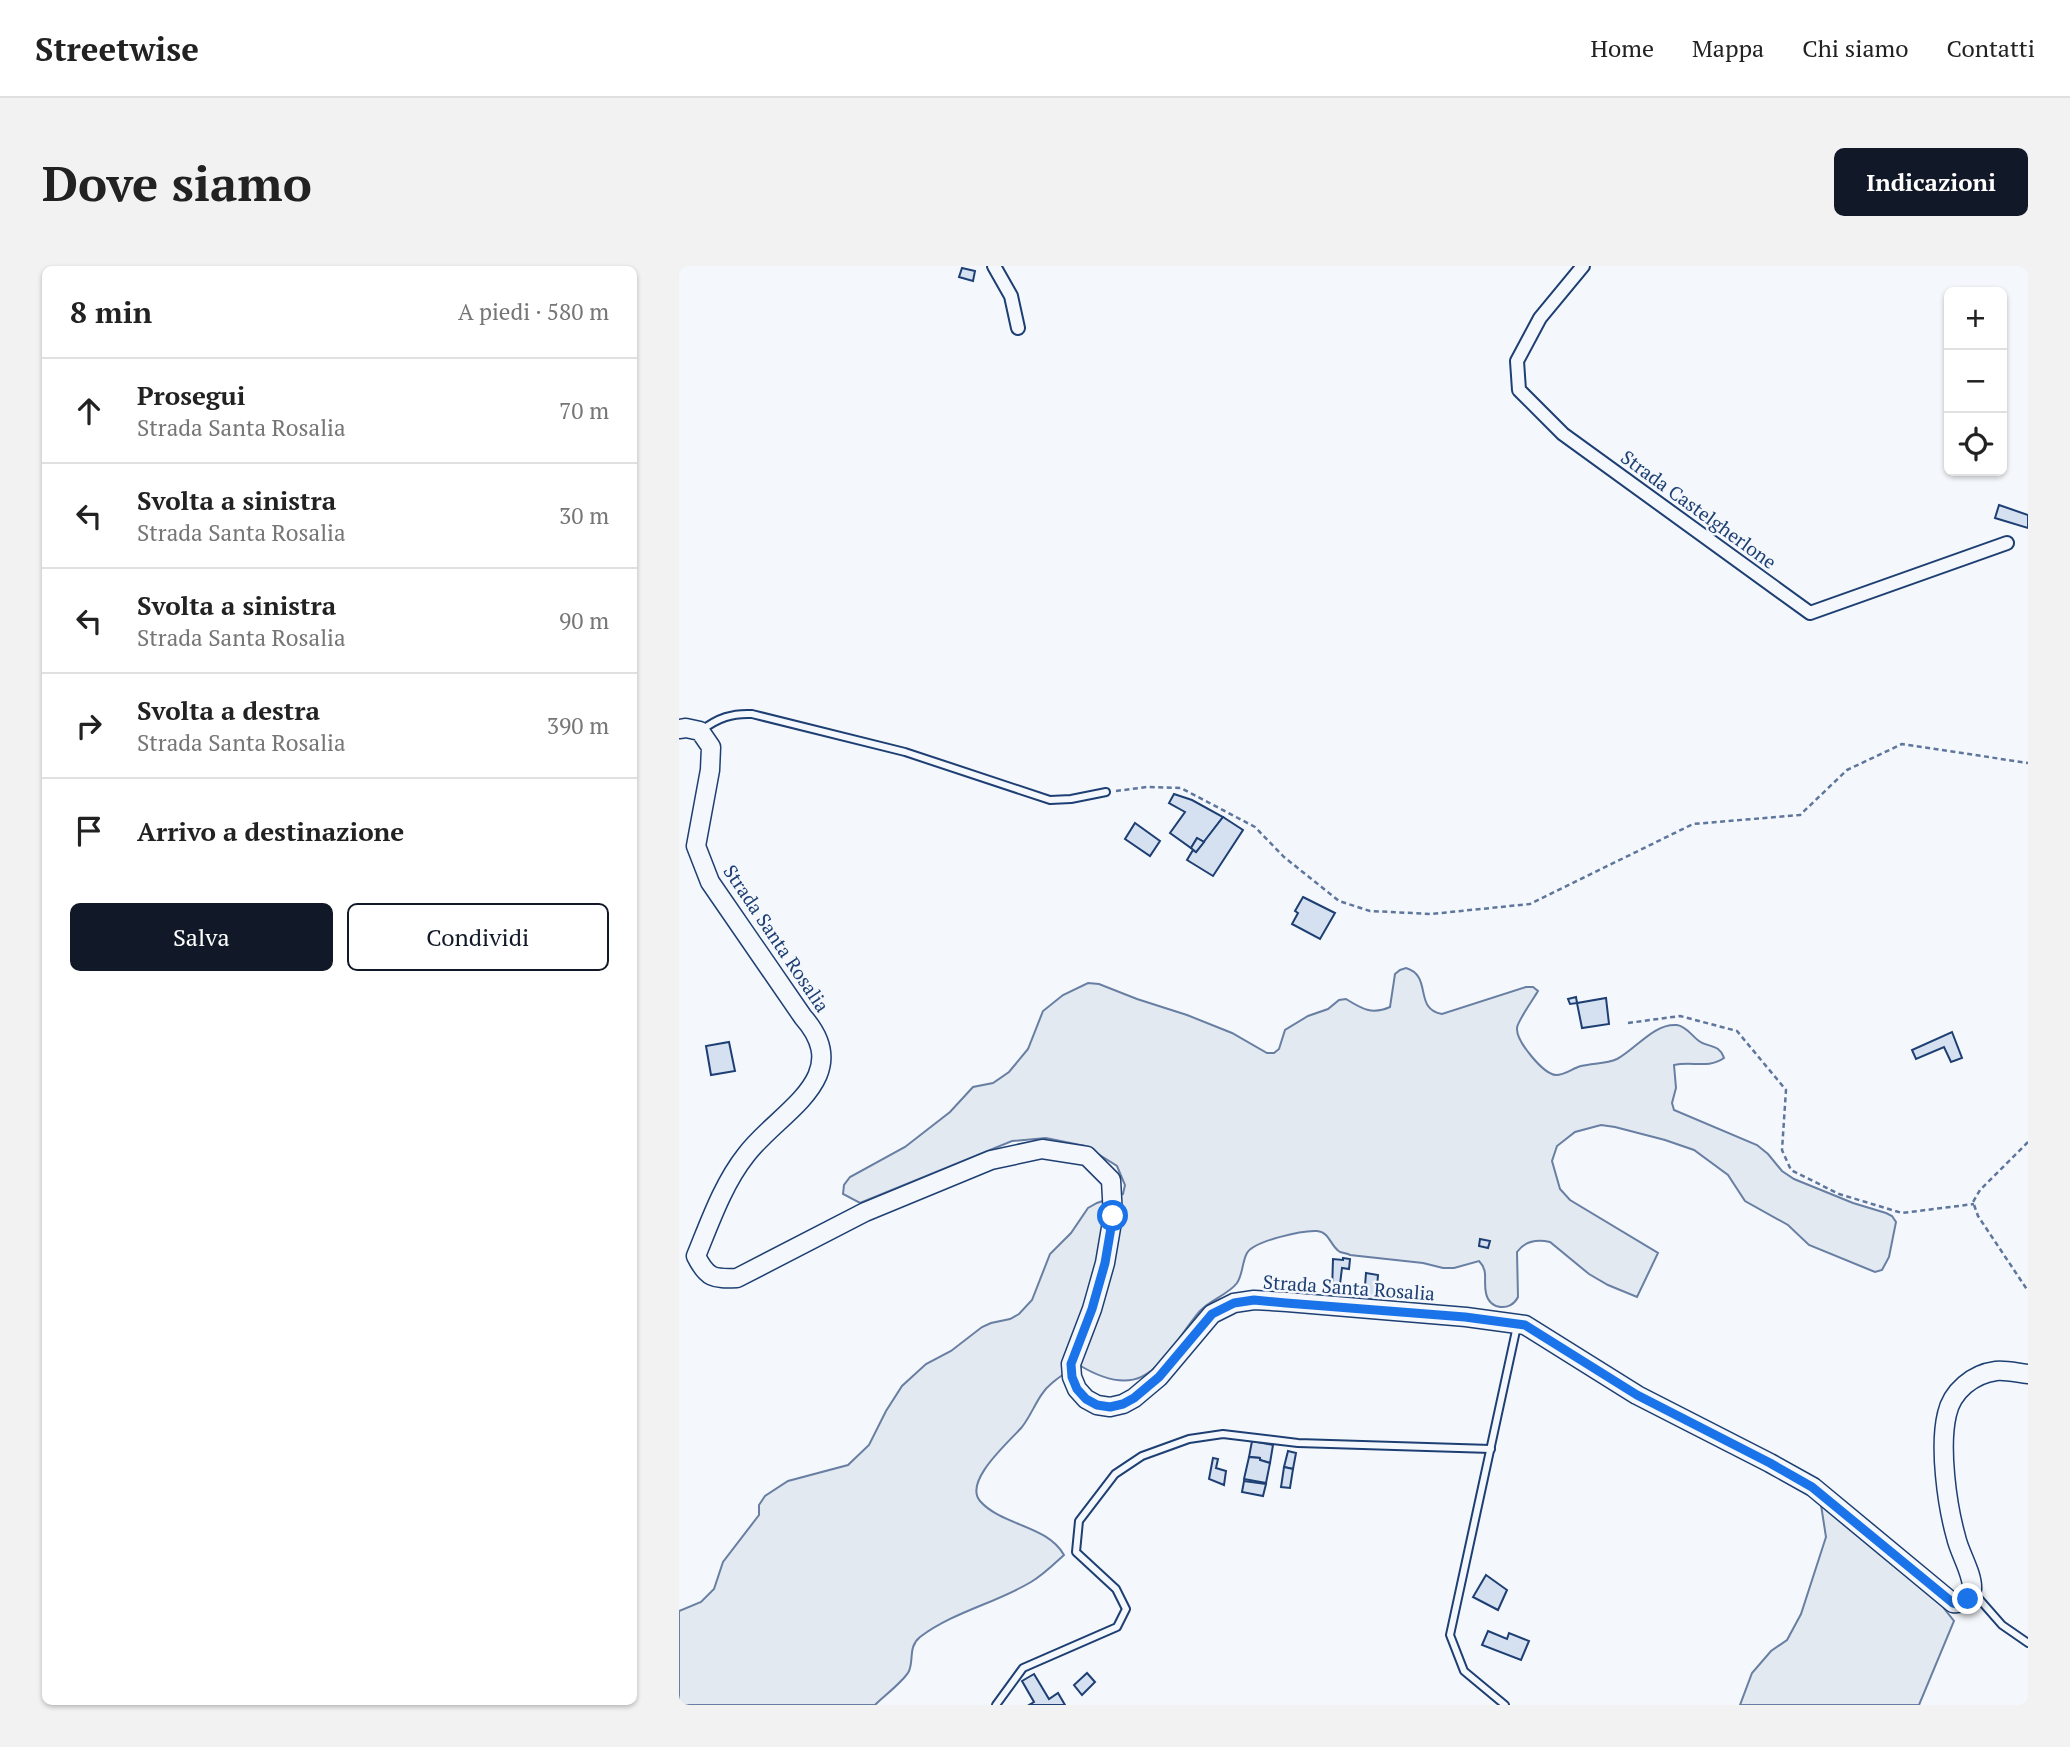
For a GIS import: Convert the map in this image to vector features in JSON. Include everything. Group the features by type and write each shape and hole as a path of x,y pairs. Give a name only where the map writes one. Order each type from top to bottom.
{"street":[{"path":"994,266 1011,296 1018,328"},
{"name":"Strada Castelgherlone","path":"1583,266 1540,318 1517,362 1519,390 1563,434 1810,613 2007,543"},
{"path":"679,729 700,731"},
{"name":"Strada Santa Rosalia","path":"700,731 711,747 710,771 695,846 710,882 814,1029 821,1045 822,1062 817,1078 808,1092 746,1154 718,1201 696,1256 704,1272 717,1279 737,1278 865,1212 991,1160 1042,1149 1087,1156 1111,1180 1113,1216 1105,1263 1092,1309 1071,1364 1077,1389 1086,1399 1097,1405 1110,1407 1134,1398 1159,1377 1212,1314 1234,1303 1254,1300 1465,1317 1525,1325 1637,1395 1812,1487 1953,1603 1958,1604 1968,1599 1972,1590"},
{"path":"1972,1590 1956,1537 1945,1472 1947,1413 1954,1397 1965,1384 1981,1374 1998,1370 2028,1374"}],"lane":[{"path":"700,731 717,719 737,713 752,713 905,752 1050,800 1106,792"},
{"path":"1505,1705 1464,1671 1450,1635 1517,1324"},
{"path":"996,1705 1023,1668 1117,1627 1126,1609 1116,1589 1076,1552 1079,1521 1115,1474 1142,1456 1189,1439 1223,1434 1298,1443 1491,1449"},
{"path":"1972,1590 2002,1625 2028,1643"}],"path":[{"path":"1106,792 1147,787 1181,788 1255,827 1284,857 1339,901 1370,911 1431,914 1530,904 1693,824 1800,814 1847,770 1902,744 2028,763"},
{"path":"1628,1023 1680,1016 1737,1031 1786,1090 1781,1150 1791,1170 1839,1194 1902,1213 1974,1204"},
{"path":"2028,1142 1980,1190 1973,1202 1978,1216 2028,1291"}],"shaded area":[{"path":"1406,968 1419,978 1428,1006 1442,1014 1533,987 1538,991 1520,1021 1518,1034 1525,1048 1538,1063 1556,1075 1581,1066 1617,1059 1653,1032 1669,1025 1680,1026 1701,1042 1718,1049 1724,1058 1718,1061 1674,1065 1674,1110 1757,1145 1782,1171 1794,1179 1892,1216 1896,1222 1889,1257 1882,1270 1875,1272 1809,1245 1788,1225 1745,1201 1728,1175 1694,1150 1665,1140 1601,1125 1575,1132 1557,1146 1552,1161 1560,1189 1570,1200 1658,1253 1637,1297 1589,1274 1550,1242 1545,1241 1528,1243 1517,1252 1518,1297 1506,1307 1496,1306 1488,1299 1485,1272 1479,1261 1443,1268 1423,1263 1350,1255 1340,1252 1325,1234 1317,1231 1291,1234 1259,1244 1247,1253 1237,1283 1199,1312 1150,1372 1137,1379 1121,1381 1079,1365 1072,1369 1047,1387 1022,1427 983,1472 976,1493 980,1501 1000,1516 1047,1537 1064,1555 1044,1573 1018,1589 946,1621 920,1637 914,1645 907,1675 875,1705 679,1705 679,1611 701,1602 714,1589 723,1562 759,1515 759,1505 765,1496 788,1481 848,1465 869,1445 902,1386 926,1364 951,1351 982,1327 1019,1314 1032,1300 1050,1254 1071,1233 1088,1208 1123,1194 1125,1185 1117,1166 1085,1146 1046,1138 1012,1141 860,1203 843,1194 844,1185 850,1177 905,1147 950,1112 973,1087 993,1083 1009,1072 1028,1049 1043,1011 1063,995 1088,983 1099,984 1187,1015 1232,1033 1267,1053 1274,1053 1279,1049 1285,1030 1308,1016 1328,1009 1339,1000 1346,999 1372,1011 1390,1007 1395,974"},
{"path":"1821,1505 1942,1606 1954,1621 1919,1705 1740,1705 1752,1673 1771,1651 1787,1640 1801,1614 1826,1537"}],"building":[{"path":"962,268 975,271 973,281 959,277"},
{"path":"1999,505 2028,515 2028,528 1995,518"},
{"path":"1174,794 1192,800 1223,817 1204,842 1197,838 1191,848 1170,833 1185,812 1169,803"},
{"path":"1223,817 1243,830 1213,876 1187,860"},
{"path":"1135,823 1160,841 1150,856 1125,839"},
{"path":"1197,838 1204,842 1196,852 1191,848"},
{"path":"1303,897 1335,913 1320,939 1292,924 1298,913 1295,911"},
{"path":"1576,997 1577,1003 1570,1004 1568,999"},
{"path":"1606,998 1609,1024 1582,1028 1577,1003"},
{"path":"1952,1032 1962,1058 1951,1062 1944,1047 1916,1059 1912,1050"},
{"path":"729,1042 735,1071 711,1075 706,1046"},
{"path":"1480,1239 1490,1241 1488,1248 1479,1246"},
{"path":"1333,1259 1350,1259 1349,1269 1342,1268 1337,1291 1332,1291"},
{"path":"1366,1273 1378,1275 1376,1300 1364,1299"},
{"path":"1252,1441 1273,1445 1270,1463 1249,1457"},
{"path":"1288,1451 1296,1453 1293,1469 1284,1467"},
{"path":"1249,1457 1270,1463 1266,1483 1244,1479"},
{"path":"1213,1458 1218,1459 1216,1468 1226,1471 1224,1485 1209,1479"},
{"path":"1284,1467 1293,1469 1290,1488 1281,1487"},
{"path":"1244,1481 1266,1484 1263,1496 1242,1492"},
{"path":"1486,1575 1507,1590 1498,1610 1473,1597"},
{"path":"1488,1631 1507,1639 1509,1633 1529,1641 1521,1660 1482,1645"},
{"path":"1087,1673 1095,1682 1082,1695 1074,1685"},
{"path":"1034,1674 1049,1699 1058,1693 1065,1705 1029,1705 1034,1702 1022,1681"}],"route":[{"path":"1113,1216 1105,1263 1092,1309 1071,1364 1077,1389 1086,1399 1097,1405 1110,1407 1134,1398 1159,1377 1212,1314 1234,1303 1254,1300 1465,1317 1525,1325 1637,1395 1812,1487 1953,1603 1958,1604 1968,1599"}]}
